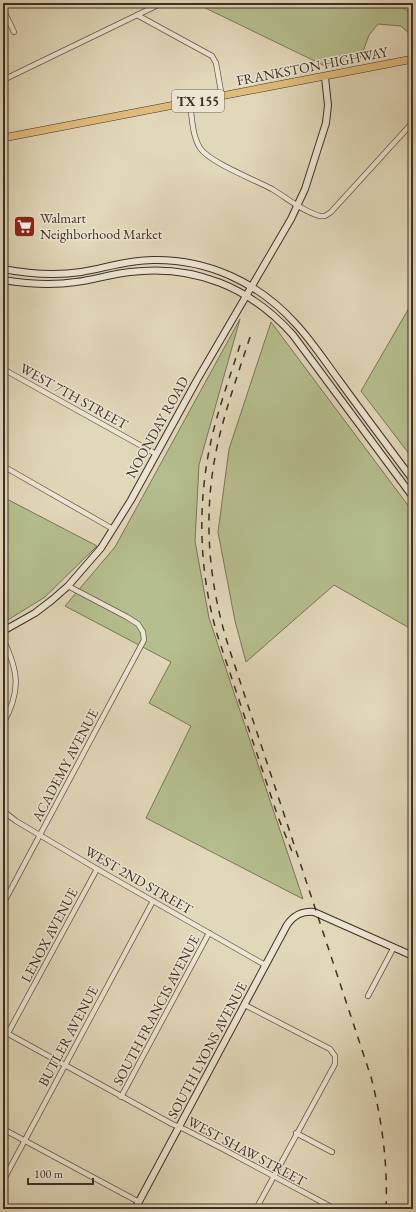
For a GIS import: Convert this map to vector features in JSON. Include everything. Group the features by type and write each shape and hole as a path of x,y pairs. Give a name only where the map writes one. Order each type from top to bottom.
{"main road":[{"name":"FRANKSTON HIGHWAY","path":"3,138 413,60"}],"street":[{"path":"11,3 3,8 14,32"},
{"path":"3,80 162,3"},
{"path":"137,15 212,56 216,63 222,97"},
{"name":"NOONDAY ROAD","path":"3,632 35,613 68,586 101,548 131,500 178,412 299,205 307,185 326,123 328,105 325,77"},
{"path":"190,103 195,134 202,151 215,160 320,216 329,214 413,122"},
{"path":"413,480 301,329 277,305 251,286 220,271 191,263 152,260 119,263 82,272 62,274 35,274 4,269 3,280 33,284 79,282 122,273 152,270 185,272 212,279 246,295 275,317 293,335 413,497"},
{"path":"119,263 122,273"},
{"name":"WEST 7TH STREET","path":"3,369 156,454"},
{"path":"3,466 113,528"},
{"name":"ACADEMY AVENUE","path":"3,904 143,645 144,635 138,624 68,586"},
{"path":"3,639 11,656 17,686 12,705 3,724"},
{"name":"WEST 2ND STREET","path":"3,811 16,821 97,869 266,965"},
{"name":"LENOX AVENUE","path":"8,1033 97,869"},
{"name":"BUTLER AVENUE","path":"3,1181 153,901"},
{"name":"SOUTH LYONS AVENUE","path":"135,1209 290,921 298,914 308,912 317,913 394,947"},
{"name":"SOUTH FRANCIS AVENUE","path":"121,1097 209,933"},
{"path":"368,996 394,947 413,956"},
{"path":"245,1005 330,1049 336,1056 336,1060 256,1209"},
{"name":"WEST SHAW STREET","path":"3,1031 121,1097 204,1139 334,1209"},
{"path":"3,1130 139,1202"},
{"path":"296,1133 332,1152"}],"green space":[{"path":"195,3 397,3 413,15 413,37 401,26 378,24 369,35 361,57 325,66"},
{"path":"413,301 413,459 361,391"},
{"path":"240,319 199,465 195,541 209,618 303,899 146,818 191,726 149,703 171,662 65,606 115,547"},
{"path":"271,322 413,512 413,630 334,585 246,662 235,621 218,532 229,449"},
{"path":"3,497 97,546 45,597 3,623"}],"railway":[{"path":"250,337 221,430 211,485 209,539 215,594 229,648 371,1077 378,1109 385,1159 386,1209"},
{"path":"240,345 217,417 206,465 202,514 202,538 206,586 217,634 278,817 293,854"}],"place":[{"name":"Walmart Neighborhood Market","path":"25,226"}]}
